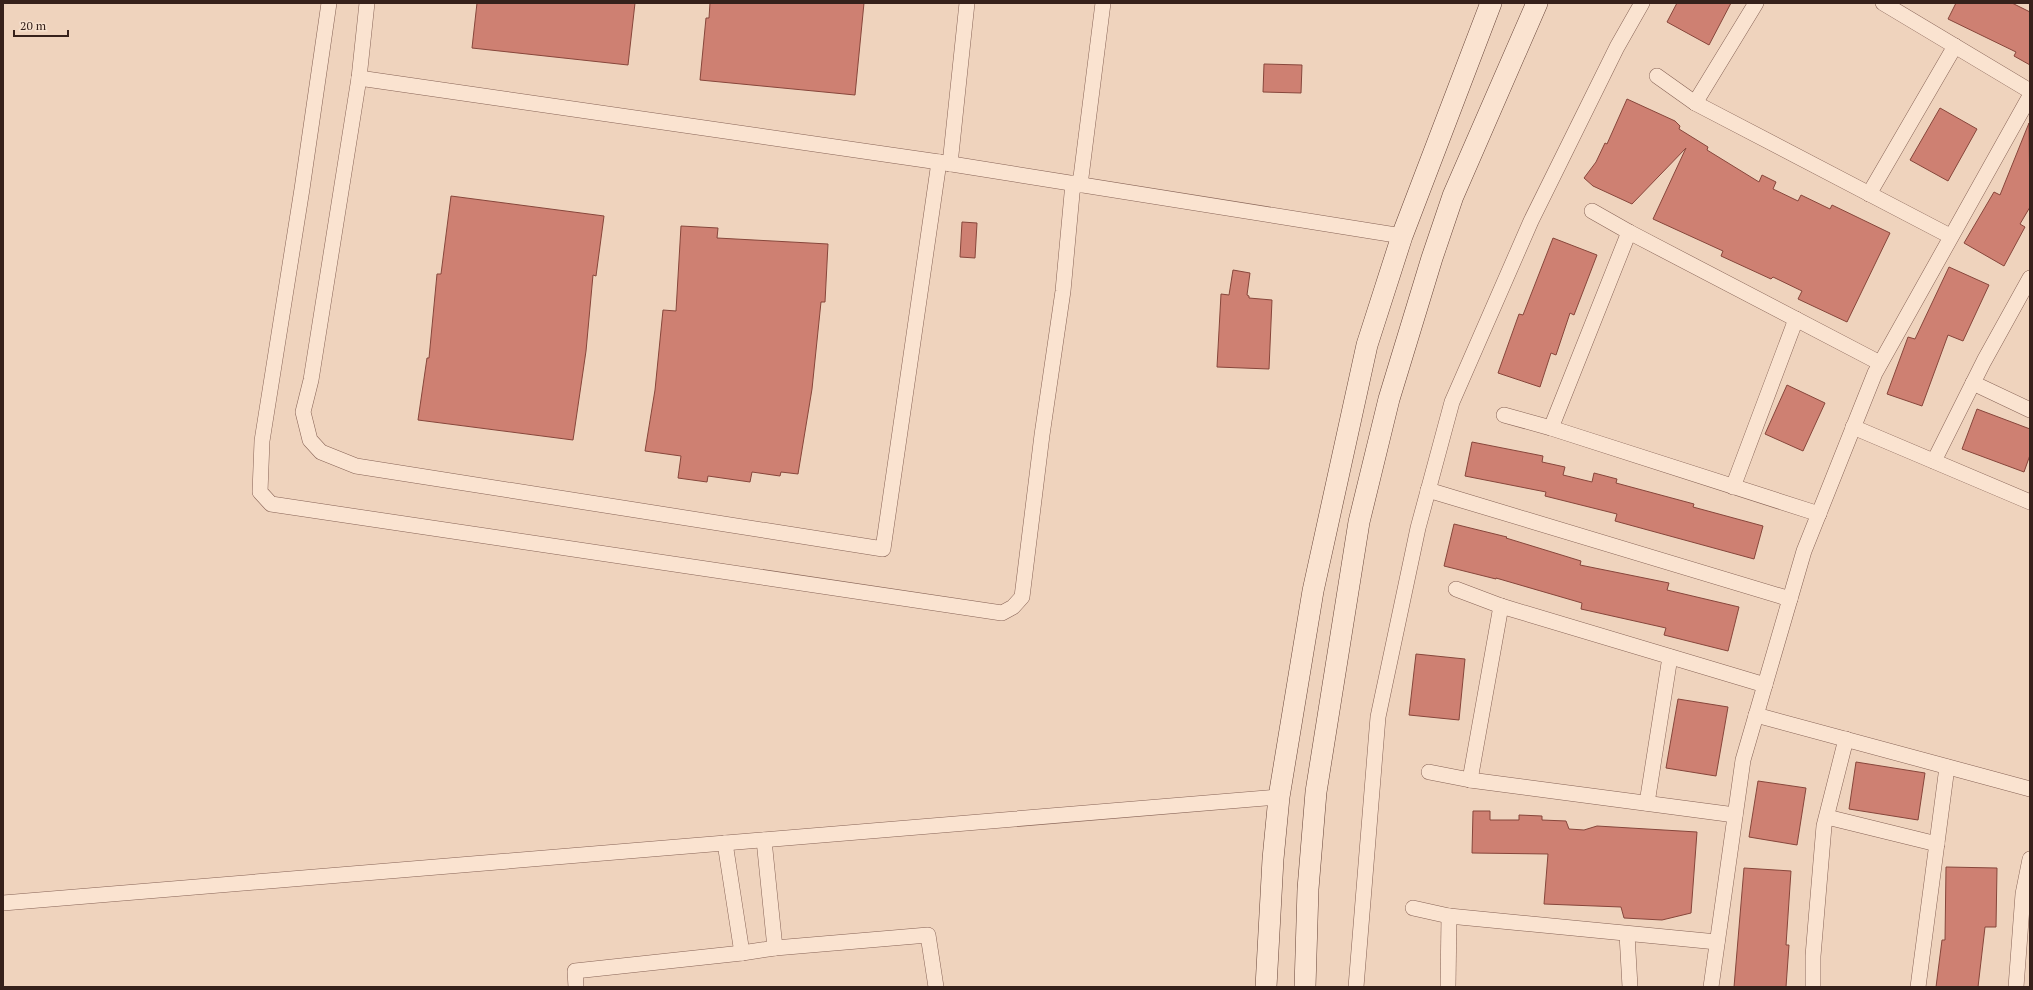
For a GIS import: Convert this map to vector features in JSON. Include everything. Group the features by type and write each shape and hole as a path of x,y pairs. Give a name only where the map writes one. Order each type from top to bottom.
{"street":[{"path":"329,3 302,189 262,441 260,492 271,504 1002,613 1013,607 1022,597 1076,184 1103,3"},
{"path":"367,3 359,78 312,372 303,412 310,440 321,452 356,466 883,549 945,163 967,3"},
{"path":"1266,987 1272,859 1279,797 1313,591 1367,345 1402,236 1491,3"},
{"path":"1305,987 1308,889 1316,792 1359,522 1389,398 1434,251 1453,196 1537,3"},
{"path":"1356,987 1378,717 1428,490 1452,402 1534,214 1614,54 1642,3"},
{"path":"1695,103 1756,3"},
{"path":"1883,3 2030,91"},
{"path":"1869,194 1955,46"},
{"path":"1657,76 1695,103 1950,236"},
{"path":"359,78 945,163 1402,236"},
{"path":"1711,987 1743,760 1804,551 1880,363 2030,96"},
{"path":"1592,211 1629,232 1880,363"},
{"path":"1551,428 1629,232"},
{"path":"1934,461 1973,383 2030,278"},
{"path":"1733,487 1796,319"},
{"path":"1973,383 2030,410"},
{"path":"1504,415 1551,428 1819,514"},
{"path":"1853,427 2030,502"},
{"path":"1428,490 1790,599"},
{"path":"1456,589 1501,606 1765,685"},
{"path":"1470,780 1501,606"},
{"path":"1647,803 1670,657"},
{"path":"1756,715 2030,789"},
{"path":"1813,987 1813,956 1824,826 1846,739"},
{"path":"1918,987 1947,767"},
{"path":"1429,772 1470,780 1735,815"},
{"path":"3,903 1279,797"},
{"path":"1827,817 1937,844"},
{"path":"764,840 775,948"},
{"path":"725,843 742,953"},
{"path":"2016,987 2023,894 2030,859"},
{"path":"1413,908 1449,916 1717,942"},
{"path":"1448,987 1449,916"},
{"path":"1627,934 1630,987"},
{"path":"576,987 575,971 775,948 928,935 936,987"}],"building":[{"path":"477,3 635,3 628,65 472,48"},
{"path":"710,3 864,3 855,95 700,80 706,18 709,18"},
{"path":"1677,3 1731,3 1709,45 1667,22"},
{"path":"1956,3 2012,3 2030,12 2030,65 2014,56 2016,52 1948,19"},
{"path":"1264,64 1302,65 1301,93 1263,92"},
{"path":"1627,99 1675,121 1680,126 1679,129 1708,147 1707,150 1759,182 1762,175 1776,182 1773,189 1798,201 1801,195 1830,209 1832,205 1890,233 1847,322 1798,299 1802,291 1773,277 1771,279 1721,256 1723,251 1653,219 1686,148 1632,204 1593,186 1584,178 1596,162 1605,143 1607,144"},
{"path":"1940,108 1977,129 1948,181 1910,160"},
{"path":"2029,123 2030,207 2020,224 2025,227 2004,266 1964,243 1994,192 2000,195"},
{"path":"451,196 604,216 596,276 593,275 586,351 573,440 418,420 427,358 429,358 437,274 441,274"},
{"path":"962,222 977,223 975,258 960,257"},
{"path":"681,226 718,228 717,238 828,244 825,302 821,302 812,389 798,474 781,472 780,476 752,472 750,482 708,476 707,482 678,478 681,456 645,451 655,390 663,310 676,311"},
{"path":"1553,238 1597,255 1574,315 1570,313 1556,355 1551,353 1540,387 1498,373 1519,314 1523,315"},
{"path":"1949,267 1989,285 1963,341 1948,335 1922,406 1887,394 1908,337 1915,339"},
{"path":"1233,270 1250,273 1247,295 1249,298 1272,300 1269,369 1217,367 1221,294 1229,295"},
{"path":"1787,385 1825,403 1803,451 1765,434"},
{"path":"1977,409 2030,429 2030,455 2024,472 1962,449"},
{"path":"1472,442 1543,456 1542,462 1565,467 1563,475 1592,482 1594,473 1617,479 1616,483 1694,504 1693,507 1763,526 1754,559 1615,521 1617,514 1545,496 1546,492 1465,476"},
{"path":"1454,524 1507,537 1506,538 1581,561 1580,565 1669,583 1667,590 1739,607 1728,651 1664,635 1666,628 1581,609 1582,603 1496,578 1444,566"},
{"path":"1416,654 1465,659 1459,720 1409,715"},
{"path":"1678,699 1728,707 1716,776 1666,768"},
{"path":"1856,762 1925,773 1918,820 1849,809"},
{"path":"1758,781 1806,788 1797,845 1749,837"},
{"path":"1473,811 1490,811 1490,820 1519,820 1519,815 1542,816 1542,820 1566,821 1569,829 1584,830 1597,826 1697,832 1691,913 1662,920 1624,918 1621,907 1544,904 1548,854 1472,853"},
{"path":"1946,867 1997,868 1996,927 1985,927 1978,987 1936,987 1942,940 1945,940"},
{"path":"1744,868 1791,871 1786,945 1789,945 1786,987 1734,987"}]}
